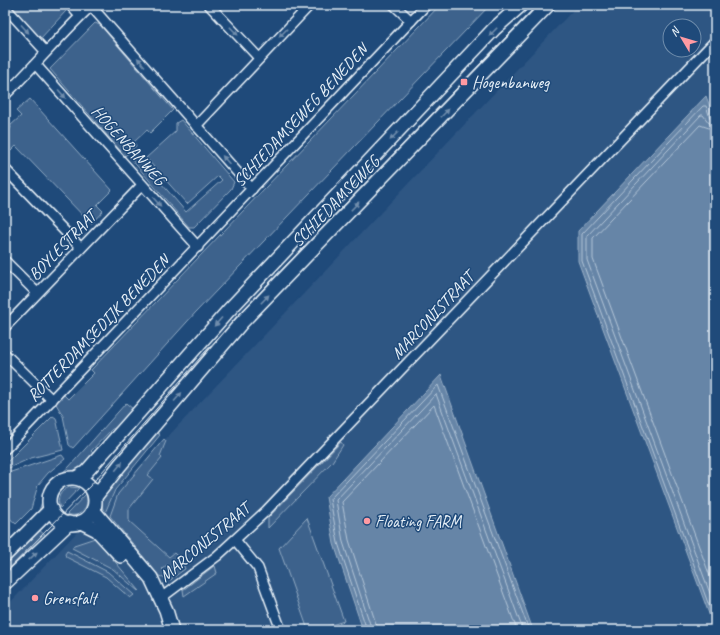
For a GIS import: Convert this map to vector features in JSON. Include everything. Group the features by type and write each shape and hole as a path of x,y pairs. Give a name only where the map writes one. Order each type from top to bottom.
{"main road":[{"name":"SCHIEDAMSEWEG","path":"76,478 86,472 137,411 228,310 494,30 521,5"},
{"name":"SCHIEDAMSEWEG","path":"94,504 153,426 242,322 548,5"},
{"path":"5,583 75,523 86,519 94,504 93,492 87,483 76,478 64,480 55,486 50,497 51,509 58,518 75,523 97,530 161,598"},
{"path":"94,504 151,578 161,598 172,630"},
{"path":"5,555 51,509"}],"street":[{"path":"70,5 80,16"},
{"path":"5,95 36,65 46,52 91,5 252,189"},
{"path":"209,5 259,58"},
{"path":"196,126 310,5"},
{"path":"394,5 411,21"},
{"name":"SCHIEDAMSEWEG BENEDEN","path":"198,246 426,5"},
{"path":"5,7 46,52"},
{"name":"MARCONISTRAAT","path":"161,598 236,541 332,443 715,42"},
{"name":"HOGENBANWEG","path":"36,65 198,246"},
{"path":"5,169 81,248"},
{"name":"BOYLESTRAAT","path":"5,327 142,185"},
{"name":"ROTTERDAMSEDIJK BENEDEN","path":"5,449 198,246"},
{"path":"5,261 37,293"},
{"path":"5,354 52,400"},
{"path":"236,541 258,568 281,630"}],"shaded area":[{"path":"11,5 61,5 66,11 40,39"},
{"path":"440,5 490,5 196,312 73,448 69,445 63,416 55,402 63,394 68,399 94,373 91,370"},
{"path":"578,5 715,5 715,630 5,630 5,608"},
{"path":"95,23 100,25 173,110 150,133 147,130 134,142 136,146 125,156 50,69"},
{"path":"30,99 112,190 97,205 103,211 91,224 16,146 11,151 5,145 5,131 11,128 10,126 21,116 16,111"},
{"path":"181,120 234,182 231,189 194,227 189,227 131,159 136,154 186,212 222,180 218,176 187,204 146,158 176,131 176,123"},
{"path":"126,403 134,410 123,422 112,429 91,451 93,453 88,465 84,469 60,478 52,484 47,491 43,506 38,514 46,489 51,482 69,467"},
{"path":"53,416 56,418 63,450 31,458 9,468 5,468 5,464"},
{"path":"154,430 160,435 115,490 104,515 101,499"},
{"path":"164,439 166,441 160,456 162,458 148,475 153,479 129,509 129,521 169,557 174,553 182,561 185,569 174,577 170,573 173,569 167,565 162,569 173,578 171,580 159,576 110,516 118,494"},
{"path":"341,442 343,445 332,462 268,528 268,518"},
{"path":"62,455 65,459 48,473 38,485 31,509 16,524 5,514 5,473"},
{"path":"70,487 79,488 60,508 58,501 60,495 64,490"},
{"path":"86,494 87,504 83,511 76,515 67,514"},
{"path":"307,518 344,621 316,630 308,630 279,548"},
{"path":"37,528 47,537 5,576 5,559"},
{"path":"95,538 139,590 138,591 113,569 72,548 74,545"},
{"path":"67,551 108,572 134,595 130,598 106,577 66,557 65,554"},
{"path":"214,566 217,573 184,596 183,590"}],"water":[{"path":"706,96 715,120 715,630 578,261 578,231"},
{"path":"441,375 533,630 363,630 334,544 326,497"}],"tram line":[{"path":"5,573 90,486 205,352 267,285 537,5"}],"place":[{"name":"Hogenbanweg","path":"464,82"},
{"name":"Floating FARM","path":"367,521"},
{"name":"Grensfalt","path":"35,598"}]}
